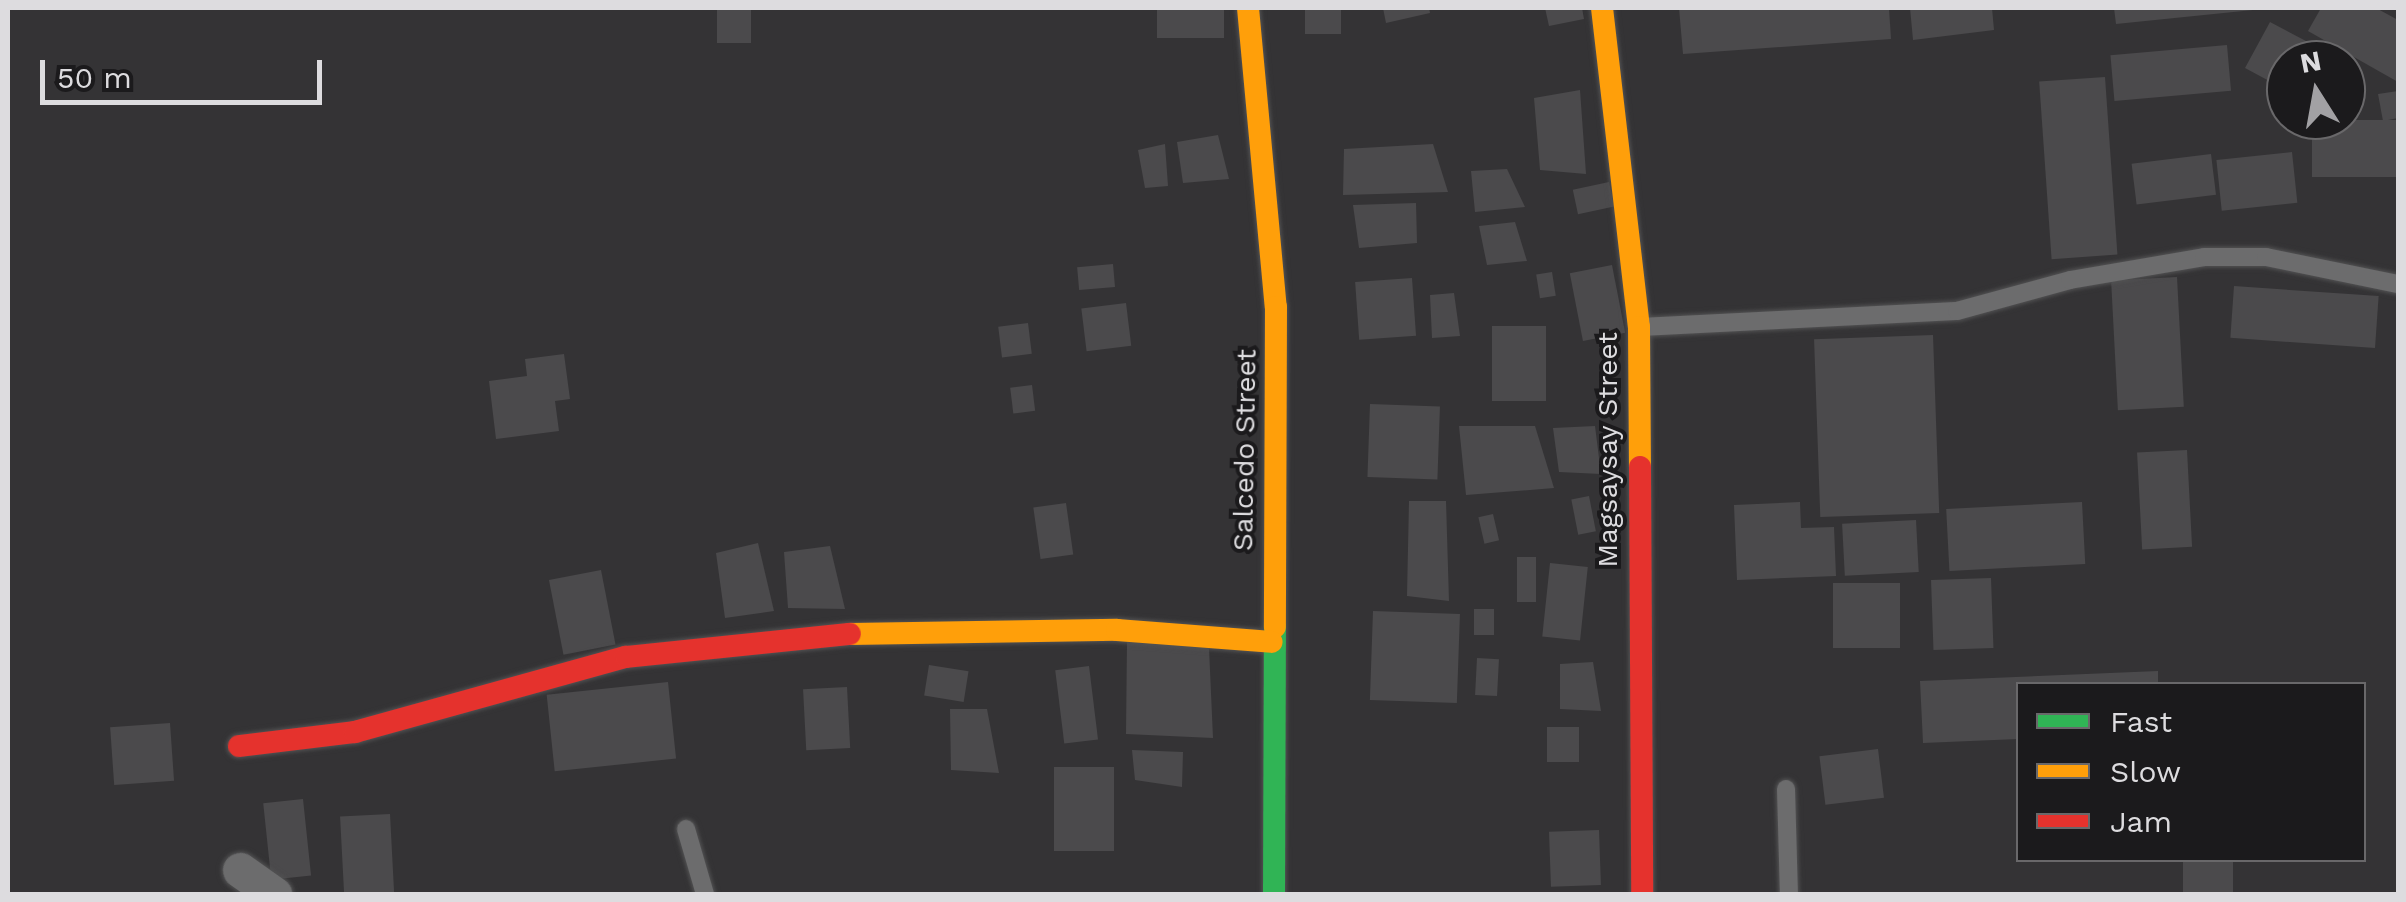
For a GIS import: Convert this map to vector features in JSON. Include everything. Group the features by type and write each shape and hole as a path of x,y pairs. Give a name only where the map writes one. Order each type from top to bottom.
{"street":[{"name":"Salcedo Street","path":"1248,8 1276,307 1274,894"},
{"name":"Magsaysay Street","path":"1602,8 1640,327 1642,894"},
{"path":"239,746 355,732 626,657 750,640 952,628 1117,630 1272,642"},
{"path":"240,870 274,894"}],"lane":[{"path":"1640,327 1957,311 2070,280 2204,257 2266,257 2398,284"},
{"path":"1786,790 1789,894"},
{"path":"686,829 706,894"}],"building":[{"path":"717,8 751,8 751,43 717,43"},
{"path":"1157,8 1224,8 1224,38 1157,38"},
{"path":"1305,8 1341,8 1341,34 1305,34"},
{"path":"1383,8 1429,8 1430,13 1386,23"},
{"path":"1545,8 1582,8 1584,19 1549,26"},
{"path":"1679,8 1889,8 1891,39 1683,54"},
{"path":"1910,8 1992,8 1994,30 1913,40"},
{"path":"2114,8 2253,8 2253,10 2116,24"},
{"path":"2321,8 2376,8 2398,20 2398,82 2366,64 2366,40 2324,40 2308,31"},
{"path":"2270,22 2304,40 2266,40 2266,79 2245,68"},
{"path":"2227,45 2231,91 2114,101 2110,55"},
{"path":"2105,77 2117,255 2052,259 2039,82"},
{"path":"1580,90 1586,174 1540,170 1534,98"},
{"path":"2398,91 2398,118 2383,121 2378,94"},
{"path":"2366,120 2398,120 2398,177 2312,177 2312,140 2366,140"},
{"path":"1218,135 1229,179 1183,183 1177,142"},
{"path":"1165,144 1168,186 1145,188 1138,150"},
{"path":"1433,144 1448,192 1343,195 1344,149"},
{"path":"2292,152 2297,203 2222,211 2216,160"},
{"path":"2211,154 2216,195 2137,204 2132,164"},
{"path":"1507,169 1525,207 1475,212 1471,171"},
{"path":"1609,182 1614,206 1578,214 1573,190"},
{"path":"1416,203 1417,243 1359,248 1353,205"},
{"path":"1515,222 1527,261 1487,265 1479,226"},
{"path":"1113,264 1115,287 1079,290 1077,267"},
{"path":"1612,265 1625,333 1583,341 1570,273"},
{"path":"1552,272 1556,296 1540,298 1536,275"},
{"path":"2177,277 2184,407 2118,410 2111,280"},
{"path":"1412,278 1416,336 1359,340 1355,282"},
{"path":"2234,286 2379,296 2375,348 2230,338"},
{"path":"1454,293 1460,336 1432,338 1430,295"},
{"path":"1126,303 1131,346 1087,351 1081,308"},
{"path":"1028,323 1032,354 1002,357 998,327"},
{"path":"1492,326 1546,326 1546,401 1492,401"},
{"path":"1933,335 1939,513 1820,517 1814,339"},
{"path":"564,354 570,399 555,401 559,431 496,439 489,381 527,376 525,359"},
{"path":"1032,385 1035,411 1013,413 1010,388"},
{"path":"1370,404 1440,406 1437,479 1367,477"},
{"path":"1459,426 1535,426 1554,488 1466,495"},
{"path":"1595,426 1601,474 1559,472 1553,428"},
{"path":"2187,450 2192,547 2142,549 2137,453"},
{"path":"1589,496 1596,531 1578,535 1571,499"},
{"path":"1409,501 1446,501 1449,601 1407,596"},
{"path":"1800,502 1801,528 1834,527 1836,576 1737,580 1734,505"},
{"path":"2082,502 2085,564 1949,571 1946,509"},
{"path":"1066,503 1073,554 1041,559 1033,508"},
{"path":"1493,514 1499,540 1484,544 1478,517"},
{"path":"1916,520 1919,572 1845,576 1842,524"},
{"path":"758,543 774,611 725,618 716,553"},
{"path":"830,546 845,609 788,608 784,552"},
{"path":"1517,557 1536,557 1536,602 1517,602"},
{"path":"1550,563 1588,567 1580,641 1542,637"},
{"path":"601,570 616,645 563,655 549,580"},
{"path":"1991,578 1993,648 1933,650 1931,580"},
{"path":"1833,583 1900,583 1900,648 1833,648"},
{"path":"1474,609 1494,609 1494,635 1474,635"},
{"path":"1373,611 1460,614 1457,703 1370,700"},
{"path":"1127,642 1209,648 1213,738 1126,734"},
{"path":"1477,658 1499,659 1497,696 1475,695"},
{"path":"1593,662 1601,711 1560,709 1560,664"},
{"path":"929,665 969,671 964,702 924,696"},
{"path":"1089,666 1098,739 1064,744 1055,670"},
{"path":"2158,671 2158,682 2016,682 2016,739 1923,743 1920,681"},
{"path":"668,682 676,759 555,771 547,695"},
{"path":"847,687 850,748 806,750 803,689"},
{"path":"950,709 987,709 999,773 951,770"},
{"path":"170,723 174,781 114,785 110,727"},
{"path":"1547,727 1579,727 1579,762 1547,762"},
{"path":"1878,749 1884,798 1825,805 1819,756"},
{"path":"1132,750 1183,752 1182,787 1135,780"},
{"path":"1054,767 1114,767 1114,851 1054,851"},
{"path":"303,799 311,876 271,880 263,803"},
{"path":"390,814 394,894 344,894 340,817"},
{"path":"1599,830 1601,885 1551,887 1549,832"},
{"path":"2183,862 2233,862 2233,894 2183,894"}],"traffic: fast":[{"path":"1274,894 1275,627"}],"traffic: slow":[{"path":"1248,8 1276,307 1275,627"},
{"path":"1602,8 1639,327 1640,467"},
{"path":"850,634 1117,630 1272,642"}],"traffic: jam":[{"path":"1640,467 1642,894"},
{"path":"239,746 355,732 626,657 850,634"}]}
